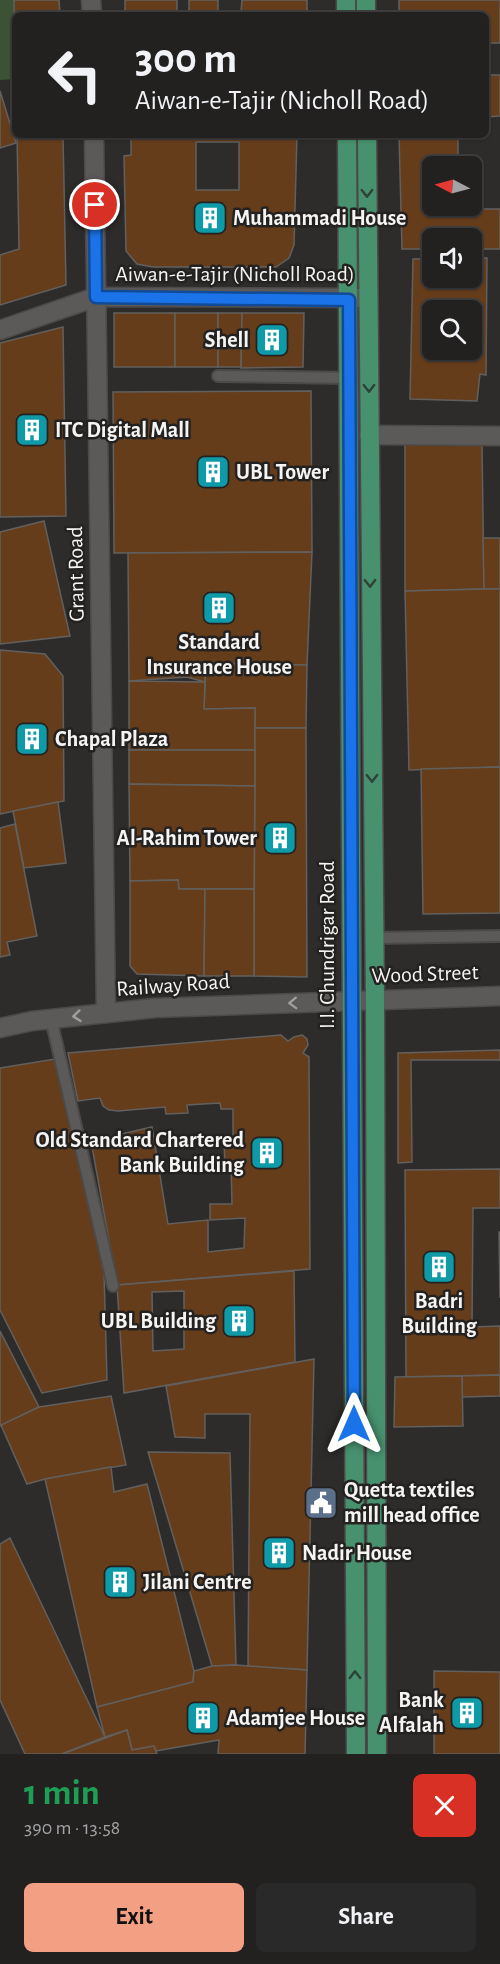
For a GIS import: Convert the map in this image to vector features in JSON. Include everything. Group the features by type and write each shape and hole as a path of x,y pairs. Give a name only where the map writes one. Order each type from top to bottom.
{"main road":[{"name":"I.I. Chundrigar Road","path":"347,138 369,435 375,999 377,1754"},
{"name":"I.I. Chundrigar Road","path":"356,1754 349,378 358,299 367,138"}],"street":[{"name":"Grant Road","path":"94,138 106,1013"},
{"name":"Aiwan-e-Tajir (Nicholl Road)","path":"0,330 96,297 358,299"},
{"path":"369,435 500,436"},
{"name":"Wood Street","path":"351,1001 500,996"},
{"name":"Railway Road","path":"0,1029 51,1019 155,1008 351,1001"}],"lane":[{"path":"218,376 349,378"},
{"path":"374,938 500,936"},
{"path":"51,1019 113,1286"}],"green space":[{"path":"0,0 14,0 12,79 0,80"}],"building":[{"path":"14,0 59,0 60,12 14,12"},
{"path":"125,0 177,0 177,12 125,12"},
{"path":"189,0 218,0 218,12 189,12"},
{"path":"242,0 307,0 307,12 241,12"},
{"path":"399,0 500,0 500,43 489,43 489,12 399,12"},
{"path":"489,75 500,75 500,116 489,117"},
{"path":"0,91 12,130 12,138 14,138 16,143 0,148"},
{"path":"17,138 63,138 66,285 0,305 0,255 19,249"},
{"name":"Muhammadi House","path":"131,138 297,138 294,245 289,258 276,267 153,267 137,264 126,251 124,156 131,155","holes":["196,142 239,142 239,190 196,190"]},
{"path":"399,138 458,138 458,156 422,156 422,216 482,216 482,209 500,209 500,249 482,249 482,228 422,228 422,249 402,249"},
{"path":"482,258 487,258 486,375 480,374 477,401 410,399 413,259 422,259 422,288 482,288"},
{"path":"114,313 175,313 175,367 114,367"},
{"path":"175,313 218,313 218,367 175,367"},
{"path":"218,313 242,313 241,367 218,367"},
{"name":"Shell","path":"242,313 304,313 303,367 241,368"},
{"name":"ITC Digital Mall","path":"63,327 66,516 0,517 0,343"},
{"name":"UBL Tower","path":"311,391 312,552 114,553 113,392"},
{"path":"405,443 482,443 484,589 405,591"},
{"path":"44,521 70,636 0,644 0,532"},
{"path":"483,538 500,538 500,589 484,589"},
{"name":"Standard Insurance House","path":"312,552 307,665 206,663 205,682 187,677 129,681 128,553"},
{"path":"500,589 500,767 409,770 405,591"},
{"name":"Chapal Plaza","path":"0,650 45,654 63,676 64,801 0,814"},
{"path":"206,663 307,665 306,728 255,728 255,708 204,709"},
{"path":"129,681 205,682 204,709 255,708 255,750 129,750"},
{"name":"Al-Rahim Tower","path":"255,728 306,728 307,977 254,976"},
{"path":"129,750 255,750 255,786 129,784"},
{"path":"500,767 500,913 423,914 421,769"},
{"path":"129,784 255,786 254,889 179,889 178,880 130,881"},
{"path":"58,802 66,863 24,868 13,811"},
{"path":"15,824 37,936 7,942 10,955 0,957 0,828"},
{"path":"178,880 179,889 205,889 204,976 137,974 130,966 130,881"},
{"path":"205,889 254,889 254,976 204,976"},
{"name":"Old Standard Chartered Bank Building","path":"281,1035 288,1041 302,1035 307,1039 308,1045 303,1053 309,1057 310,1269 117,1285 91,1141 152,1127 168,1224 208,1220 208,1252 244,1248 245,1218 210,1220 210,1204 232,1204 231,1165 225,1165 224,1140 233,1140 233,1109 221,1109 220,1103 187,1105 188,1113 166,1114 165,1107 118,1111 109,1110 103,1106 100,1098 78,1101 68,1053"},
{"path":"500,1050 500,1060 411,1060 412,1162 398,1163 398,1053"},
{"path":"55,1059 104,1272 107,1380 42,1393 0,1310 0,1068"},
{"name":"Badri Building","path":"500,1169 500,1208 473,1208 472,1327 500,1326 500,1375 406,1377 405,1170"},
{"path":"499,1232 500,1232 500,1298"},
{"name":"UBL Building","path":"294,1271 295,1362 124,1393 117,1285","holes":["184,1291 184,1349 153,1351 152,1292"]},
{"path":"0,1331 39,1407 0,1426"},
{"name":"Nadir House","path":"314,1359 307,1670 248,1667 250,1414 205,1414 205,1438 175,1437 166,1386"},
{"path":"500,1375 500,1396 462,1397 462,1376"},
{"path":"462,1376 463,1426 394,1427 395,1377"},
{"path":"111,1396 126,1465 27,1484 1,1425 39,1407"},
{"path":"148,1452 230,1453 236,1665 212,1666"},
{"name":"Jilani Centre","path":"111,1467 114,1492 147,1484 194,1671 193,1682 97,1707 45,1479"},
{"path":"10,1538 105,1737 62,1754 25,1754 0,1700 0,1544"},
{"name":"Adamjee House","path":"236,1665 307,1670 305,1754 218,1754 219,1740 156,1751 154,1746 132,1750 127,1730 105,1737 97,1707 193,1682 194,1671 212,1666"},
{"name":"Bank Alfalah","path":"434,1671 500,1672 500,1754 434,1754"},
{"path":"127,1730 132,1750 154,1746 157,1754 62,1754"}],"place":[{"name":"Muhammadi House","path":"210,218"},
{"name":"Shell","path":"272,340"},
{"name":"ITC Digital Mall","path":"32,430"},
{"name":"UBL Tower","path":"213,472"},
{"name":"Standard Insurance House","path":"219,608"},
{"name":"Chapal Plaza","path":"32,739"},
{"name":"Al-Rahim Tower","path":"280,838"},
{"name":"Old Standard Chartered Bank Building","path":"267,1153"},
{"name":"Badri Building","path":"439,1267"},
{"name":"UBL Building","path":"239,1321"},
{"name":"Quetta textiles mill head office","path":"321,1503"},
{"name":"Nadir House","path":"279,1553"},
{"name":"Jilani Centre","path":"120,1582"},
{"name":"Bank Alfalah","path":"467,1713"},
{"name":"Adamjee House","path":"203,1718"}],"route":[{"path":"95,205 96,297 349,300 354,1424"}]}
